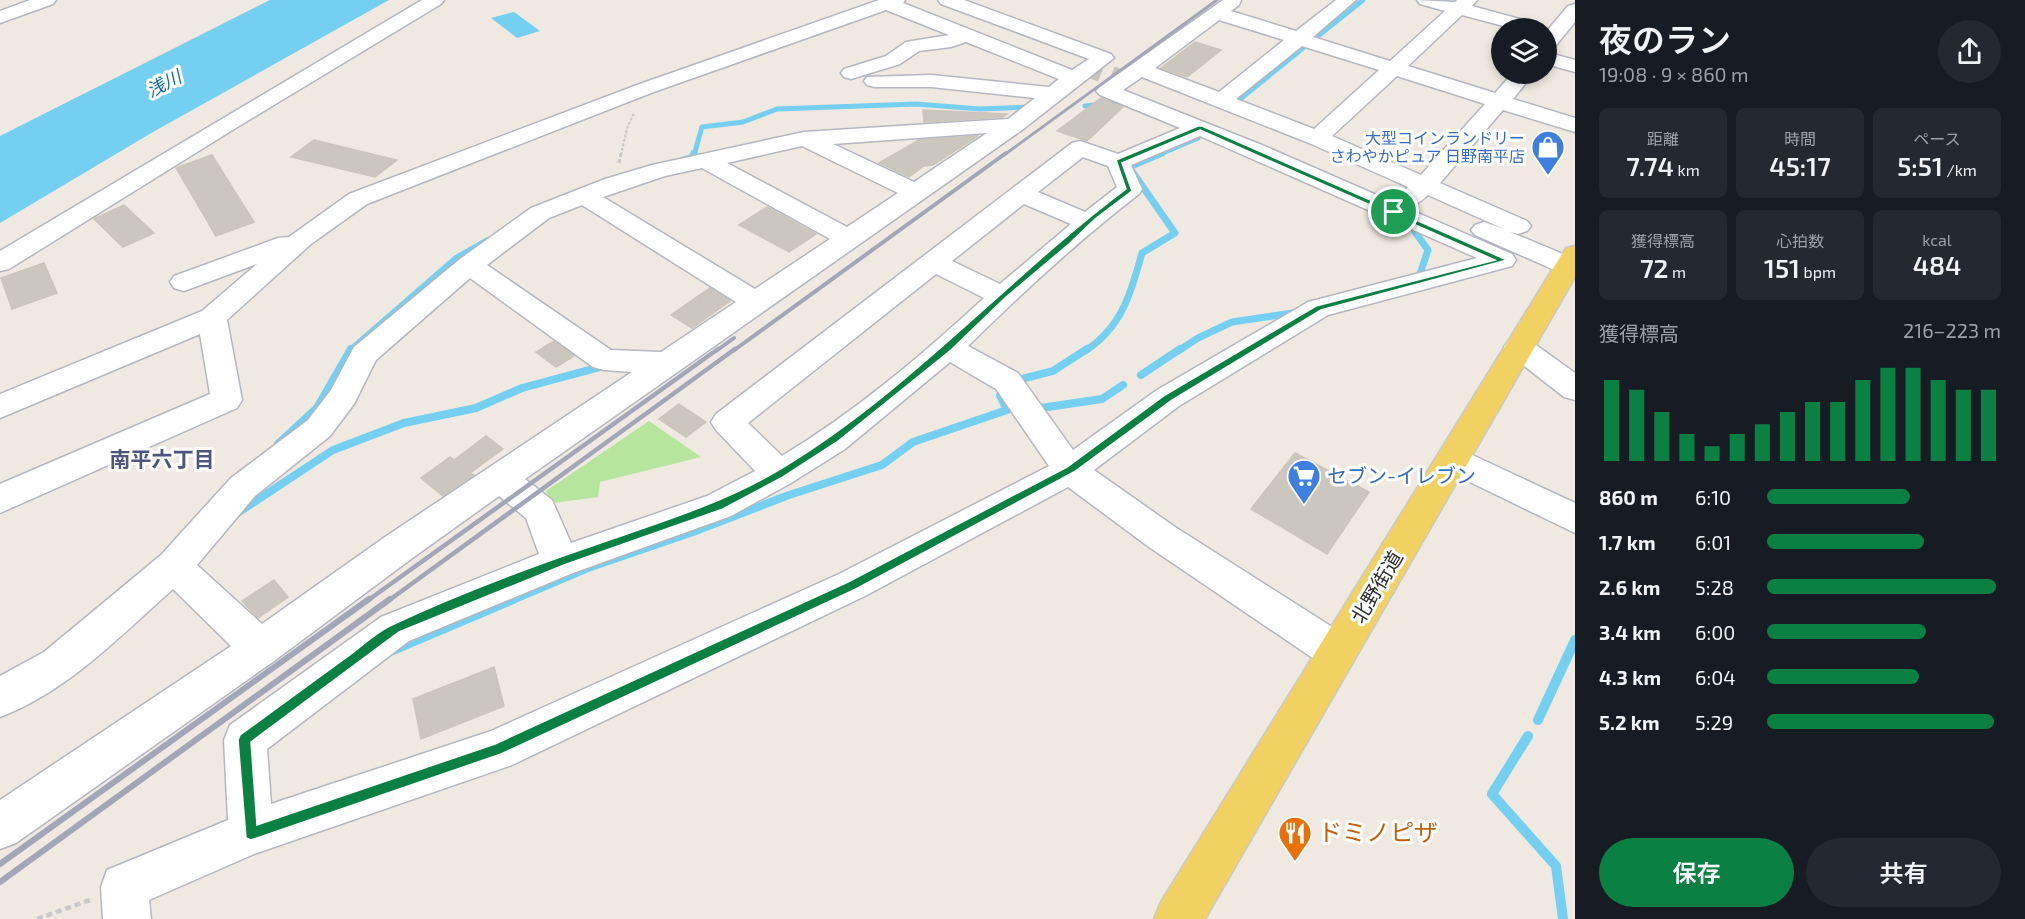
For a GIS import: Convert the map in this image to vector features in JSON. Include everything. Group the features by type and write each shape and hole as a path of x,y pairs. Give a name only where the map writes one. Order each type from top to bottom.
{"main road":[{"name":"北野街道","path":"1178,919 1571,260"}],"street":[{"path":"0,17 47,0"},
{"path":"0,263 208,135 435,0"},
{"path":"911,0 1070,79"},
{"path":"0,827 260,648 500,478 1014,125 1070,79 1104,58 947,0"},
{"path":"1235,0 1138,77 1107,91 1200,128 1410,198 1571,260"},
{"path":"1222,100 1347,0"},
{"path":"1426,0 1462,4 1503,18"},
{"path":"0,407 212,318 302,239 366,195 645,89 891,2 1070,79"},
{"path":"1317,138 1462,4"},
{"path":"1557,29 1575,9"},
{"path":"1217,13 1568,123 1575,99"},
{"path":"851,73 893,60 913,46 951,41 967,35"},
{"path":"1557,39 1575,40"},
{"path":"1557,61 1575,66"},
{"path":"126,903 251,833 497,750 852,585 1070,470 1168,398 1318,308 1503,260 1317,138 1222,100 1138,77"},
{"path":"1138,77 1410,198 1518,226"},
{"path":"874,81 1070,79"},
{"path":"1410,198 1514,84"},
{"path":"0,698 58,665 174,566 243,487 319,428 343,396 364,354 469,265 540,213 586,197 614,184 660,170 804,139 1014,125"},
{"path":"779,474 727,422 1080,148 1118,162 1200,128"},
{"path":"804,139 914,192"},
{"path":"705,160 849,239"},
{"path":"251,833 244,740 395,628 560,562 719,506 779,474 834,440 948,348 1002,296 1130,189 1118,162"},
{"path":"1021,194 1088,222"},
{"path":"586,197 757,302"},
{"path":"184,282 302,239"},
{"path":"934,262 1002,296"},
{"path":"469,265 604,360 667,363"},
{"path":"0,499 226,400 212,318"},
{"path":"1519,347 1575,389"},
{"path":"948,348 1007,381 1021,404 1070,470 1162,537 1337,652"},
{"path":"1453,459 1575,519"},
{"path":"500,478 540,510 560,562"},
{"path":"174,566 260,648"}],"path":[{"path":"614,184 627,128 645,89"},
{"path":"37,919 126,903"}],"green space":[{"path":"649,421 701,457 600,482 598,497 553,503 546,491"}],"water":[{"name":"浅川","path":"270,0 389,0 153,132 0,223 0,136"},
{"path":"514,12 540,31 517,38 491,18"}],"building":[{"path":"1195,42 1221,50 1187,77 1161,68"},
{"path":"1101,98 1123,107 1087,141 1057,131"},
{"path":"923,110 1007,114 1003,117 924,122"},
{"path":"978,136 933,165 924,166 909,177 879,163 919,140"},
{"path":"314,140 397,160 375,177 291,157"},
{"path":"212,155 254,222 216,236 176,168"},
{"path":"124,205 154,233 123,247 94,219"},
{"path":"767,207 816,234 789,252 739,225"},
{"path":"44,263 57,293 12,309 1,278"},
{"path":"710,288 730,301 692,328 671,315"},
{"path":"554,341 574,356 556,367 536,352"},
{"path":"679,404 706,422 686,437 659,419"},
{"path":"486,436 503,449 470,473 474,475 443,496 421,478 450,457 454,460"},
{"path":"1295,453 1369,492 1327,554 1251,509"},
{"path":"274,580 288,597 258,618 242,601"},
{"path":"494,667 504,706 421,739 413,699"}],"waterway":[{"path":"1318,36 1363,0"},
{"path":"1239,100 1303,48"},
{"path":"1085,106 1120,102"},
{"path":"694,155 702,127 743,122 777,109 916,104 980,109 1032,107"},
{"path":"1158,155 1198,138"},
{"path":"683,160 693,157 694,153"},
{"path":"1085,351 1108,331 1123,308 1134,282 1142,253 1175,233 1129,167 1162,153"},
{"path":"1413,279 1419,277 1428,250 1415,232"},
{"path":"350,351 457,258 487,241"},
{"path":"1178,351 1198,338 1232,322 1300,312"},
{"path":"278,444 317,408 351,349"},
{"path":"1014,381 1053,371 1087,349"},
{"path":"1141,375 1180,349"},
{"path":"236,514 333,450 404,423 476,408 522,388 604,366"},
{"path":"1034,409 1102,399 1123,385"},
{"path":"510,601 588,568 693,532 789,495 882,465 913,442 1007,410 1000,395"},
{"path":"393,650 513,599"},
{"path":"1538,720 1575,640"},
{"path":"1528,736 1492,794 1556,866 1563,919"}],"tunnel":[{"path":"1083,65 1137,86"}],"railway":[{"path":"1004,155 1217,0"},
{"path":"733,351 1006,153"},
{"path":"716,351 734,338"},
{"path":"367,601 718,349"},
{"path":"388,601 735,349"},
{"path":"0,864 369,599"},
{"path":"0,882 390,599"}],"place":[{"name":"大型コインランドリー さわやかピュア 日野南平店","path":"1548,176"},
{"name":"セブン-イレブン","path":"1304,505"},
{"name":"ドミノピザ","path":"1295,862"}],"district":[{"name":"南平六丁目","path":"162,460"}],"route":[{"path":"1200,128 1394,212 1503,260 1318,308 1168,398 1070,470 1023,497 852,585 497,750 251,833 244,740 395,628 560,562 719,506 779,474 834,440 948,348 1019,281 1066,243 1092,218 1130,189 1118,162 1200,128"}]}
